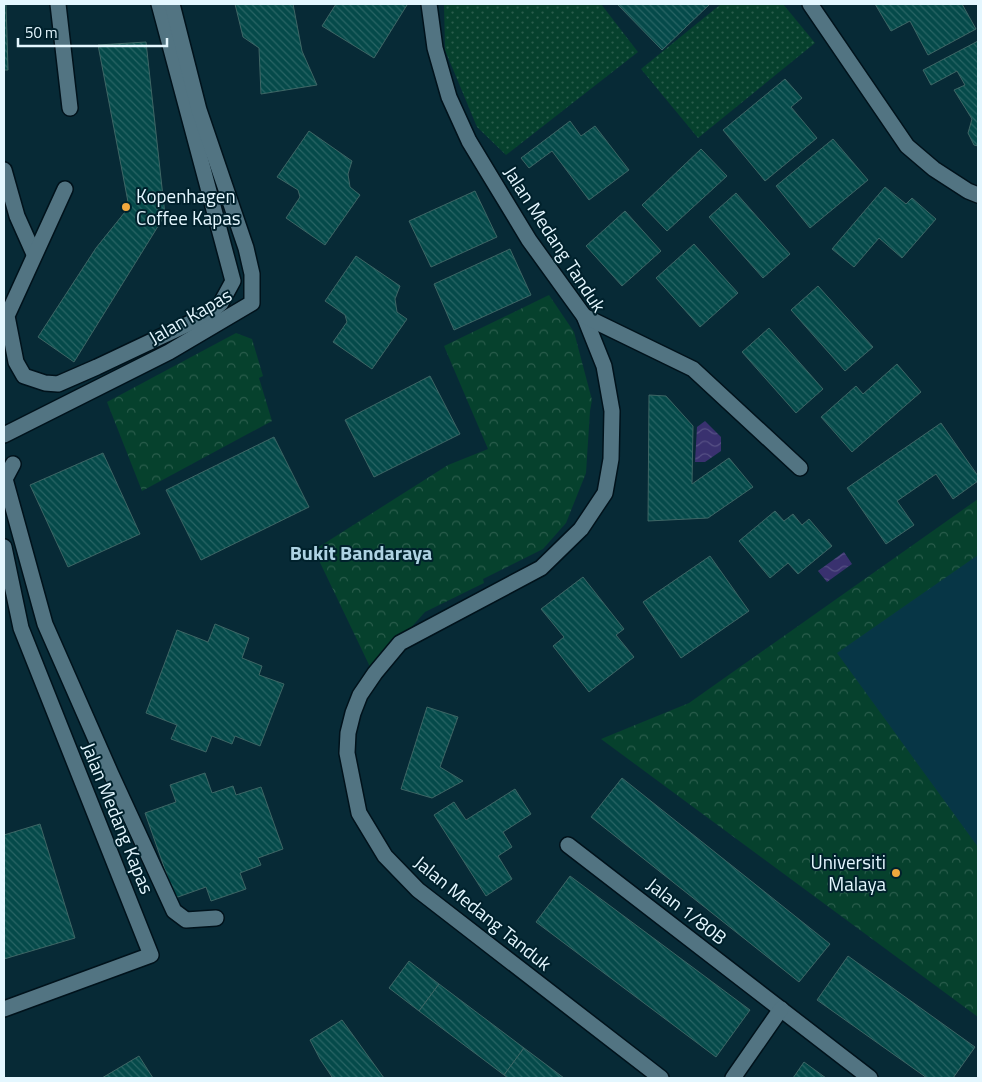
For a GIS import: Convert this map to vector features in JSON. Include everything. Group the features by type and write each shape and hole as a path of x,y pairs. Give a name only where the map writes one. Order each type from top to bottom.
{"street":[{"path":"58,4 70,108"},
{"path":"65,189 7,316 16,362 24,376 46,383 58,384 98,368 207,315 221,303 233,281 160,4"},
{"name":"Jalan Kapas","path":"4,435 169,352 252,303 252,274 246,248 199,110 172,4"},
{"name":"Jalan Medang Tanduk","path":"429,4 435,48 446,89 469,141 529,240 584,316 604,366 612,411 610,459 605,493 581,529 541,568 400,643 375,673 360,695 348,733 347,753 359,813 385,856 418,890 661,1078"},
{"path":"810,4 907,146 934,169 968,191 978,195"},
{"path":"4,170 17,216 34,254"},
{"path":"584,316 693,369 800,468"},
{"path":"58,384 68,402"},
{"path":"13,464 5,479 45,624 111,774 174,911 186,920 216,918"},
{"name":"Jalan Medang Kapas","path":"4,547 22,628 151,955 4,1009"},
{"path":"22,628 45,624"},
{"name":"Jalan 1/80B","path":"568,845 870,1078"},
{"path":"733,1078 781,1010"}],"shaded area":[{"name":"Universiti Malaya","path":"978,526 978,990 650,756"}],"green space":[{"path":"444,4 601,4 638,52 506,155 477,127 445,50"},
{"path":"721,4 783,4 815,43 698,138 641,69"},
{"path":"549,295 574,332 592,400 586,473 566,523 543,549 483,579 484,583 425,612 372,671 314,550 448,465 488,449 444,346"},
{"path":"236,333 252,339 263,376 259,378 272,421 142,491 107,402"},
{"name":"Universiti Malaya","path":"978,499 978,555 837,653 978,847 978,1017 601,739 689,703"}],"water":[{"path":"705,421 721,437 721,451 705,462 695,462 697,427"},
{"path":"844,552 852,564 827,582 818,571"}],"building":[{"path":"4,4 6,4 8,70 4,70"},
{"path":"235,4 293,4 302,51 317,85 261,94 259,48 243,37"},
{"path":"336,4 407,5 374,58 322,26"},
{"path":"617,4 710,4 662,50"},
{"path":"875,4 962,4 976,29 928,55 910,21 891,31"},
{"path":"978,41 978,146 974,145 968,133 972,119 954,90 965,85 957,71 931,85 923,70"},
{"path":"146,42 165,215 74,362 38,337 96,248 129,207 98,45"},
{"path":"785,79 802,98 791,107 817,138 765,181 723,130"},
{"path":"570,121 581,136 595,126 629,170 589,200 552,151 529,168 521,158"},
{"path":"309,131 352,161 348,174 350,187 360,195 325,245 286,218 300,197 298,190 277,177"},
{"path":"833,139 868,180 810,228 776,186"},
{"path":"701,149 727,176 667,231 642,205"},
{"path":"885,187 906,204 912,198 936,219 902,258 879,238 854,267 832,249"},
{"path":"475,191 497,237 431,267 409,221"},
{"path":"736,193 790,254 763,278 709,217"},
{"path":"625,211 661,251 622,286 586,246"},
{"path":"694,244 738,293 700,327 656,278"},
{"path":"510,249 531,295 454,330 434,284"},
{"path":"356,256 400,286 395,299 397,312 407,319 372,369 333,342 347,322 345,315 325,301"},
{"path":"818,286 873,347 845,371 791,310"},
{"path":"769,328 823,389 796,413 742,352"},
{"path":"897,364 921,392 852,452 821,417 856,386 863,394"},
{"path":"430,376 460,434 374,477 345,420"},
{"path":"649,395 666,396 693,426 692,484 729,458 753,487 708,518 648,521"},
{"path":"941,423 978,476 978,481 953,499 936,474 897,501 914,525 886,544 847,488"},
{"path":"274,437 309,507 201,560 166,490"},
{"path":"103,453 140,534 68,567 30,485"},
{"path":"775,511 784,521 793,514 802,525 809,519 832,546 798,574 788,563 770,578 739,541"},
{"path":"710,556 749,611 681,658 643,602"},
{"path":"583,577 624,629 616,635 634,657 589,692 553,646 564,637 541,609"},
{"path":"215,624 249,638 242,658 262,666 259,675 284,684 260,746 235,736 232,744 212,736 206,752 171,739 177,725 146,713 177,630 208,642"},
{"path":"427,707 458,717 440,767 463,781 432,798 401,789"},
{"path":"205,773 212,793 233,786 236,795 261,787 283,849 258,858 261,865 240,873 246,889 211,901 206,887 175,898 145,813 176,802 170,785"},
{"path":"622,778 830,944 799,982 591,817"},
{"path":"515,789 531,814 503,832 512,847 498,856 512,879 486,896 434,815 454,802 466,820"},
{"path":"40,824 75,938 4,959 4,835"},
{"path":"570,876 750,1010 716,1057 536,922"},
{"path":"848,956 975,1047 953,1078 927,1078 817,1000"},
{"path":"409,961 439,984 419,1011 389,988"},
{"path":"439,984 524,1048 504,1075 419,1011"},
{"path":"342,1020 384,1078 332,1077 310,1040"},
{"path":"524,1048 564,1078 508,1078 504,1075"},
{"path":"139,1056 153,1078 102,1078"},
{"path":"804,1062 826,1078 793,1078"}],"place":[{"name":"Kopenhagen Coffee Kapas","path":"126,207"},
{"name":"Universiti Malaya","path":"896,873"}],"district":[{"name":"Bukit Bandaraya","path":"361,553"}]}
